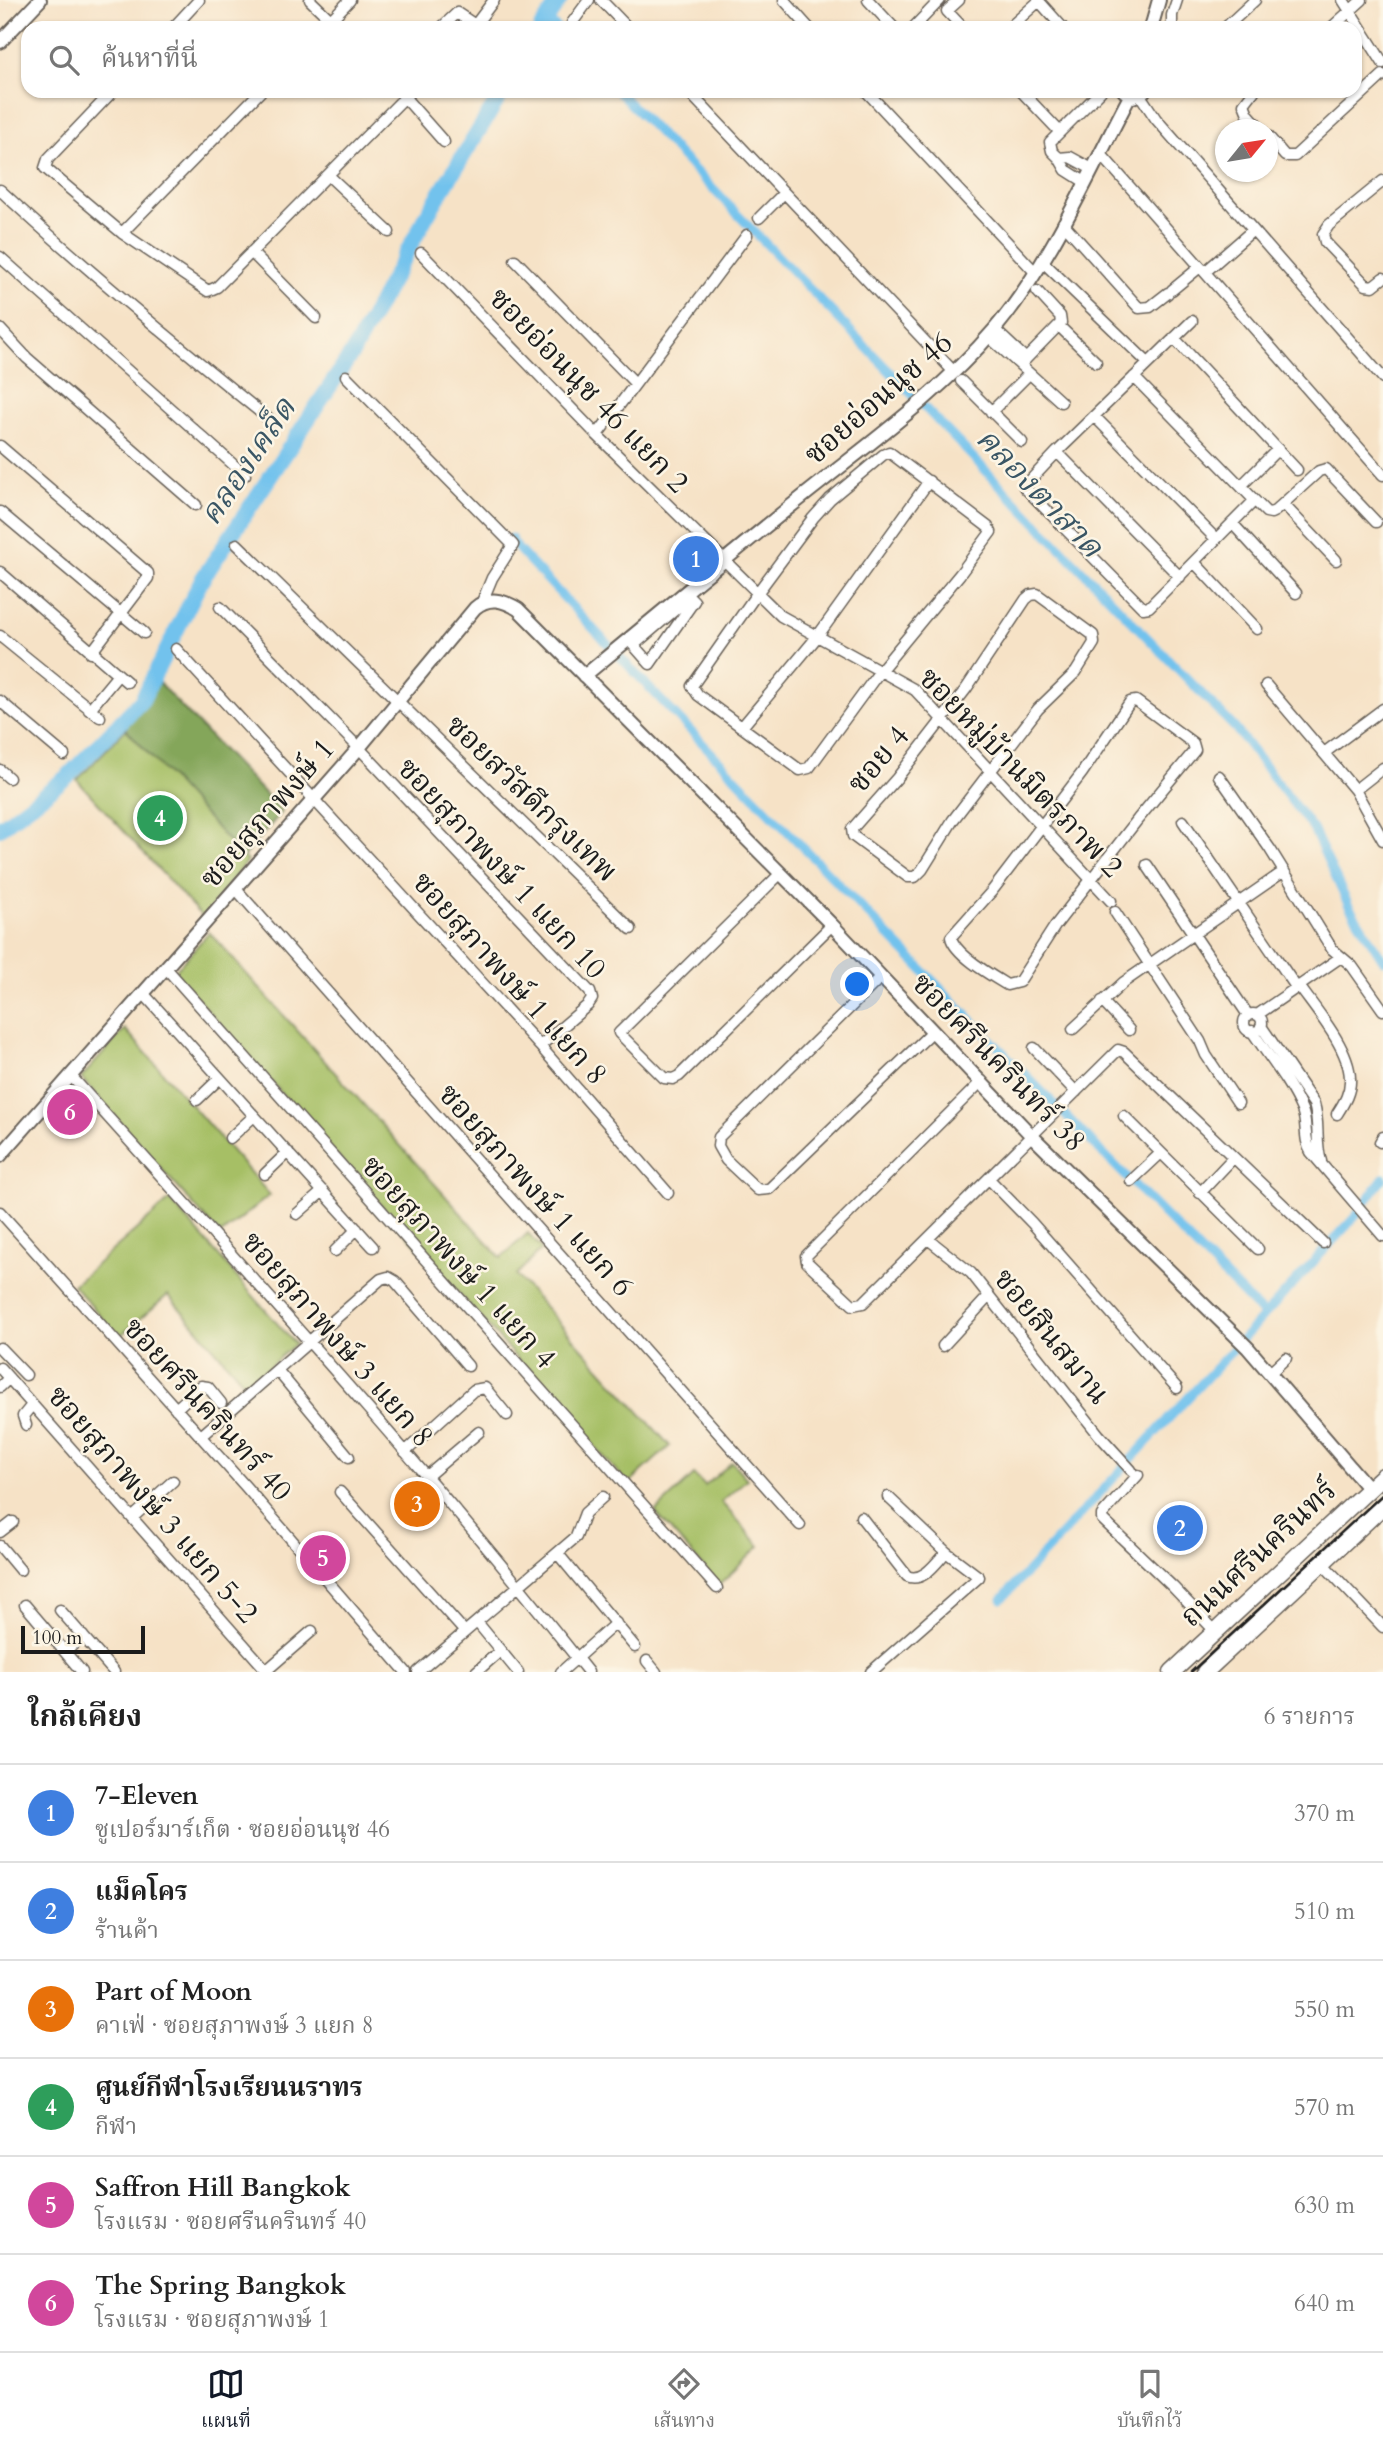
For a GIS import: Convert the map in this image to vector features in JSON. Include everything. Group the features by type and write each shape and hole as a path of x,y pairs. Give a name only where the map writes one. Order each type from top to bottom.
{"main road":[{"name":"ถนนศรีนครินทร์","path":"1172,1672 1383,1476"},
{"name":"ถนนศรีนครินทร์","path":"1205,1672 1322,1563 1381,1514"}],"street":[{"path":"0,42 40,0"},
{"path":"180,21 199,0"},
{"path":"310,0 328,21"},
{"path":"334,21 350,0"},
{"path":"478,21 494,0"},
{"path":"573,21 589,0"},
{"path":"601,0 621,21"},
{"path":"784,0 803,21"},
{"path":"868,0 888,21"},
{"path":"920,21 940,0"},
{"path":"956,21 947,11 959,0"},
{"path":"1016,21 1038,0 1057,21"},
{"path":"1153,21 1159,0"},
{"path":"1172,21 1177,0"},
{"path":"1232,21 1255,0"},
{"path":"1343,0 1357,21"},
{"path":"1338,21 1362,0"},
{"path":"448,21 457,13 467,21"},
{"path":"1362,29 1383,63"},
{"path":"1362,94 1383,75"},
{"path":"106,98 48,159 45,166 47,171 122,233 208,291 213,290 251,252 400,98"},
{"path":"122,233 254,98"},
{"path":"409,98 444,142"},
{"path":"695,98 1022,442"},
{"path":"873,98 1039,267 1148,363"},
{"path":"1028,98 1059,131"},
{"path":"1085,182 1066,170 1049,146 1059,131 1094,98"},
{"name":"ซอยอ่อนนุช 46","path":"584,676 628,643 723,560 934,391 958,376 1039,267 1132,98"},
{"path":"1139,98 1383,378"},
{"path":"1249,98 1244,104 1252,119"},
{"path":"1278,148 1285,156 1295,156 1358,98"},
{"path":"1100,153 1383,475"},
{"path":"1059,158 1070,157 1092,169"},
{"path":"328,174 389,232"},
{"path":"1383,181 1329,225 1323,234 1325,242 1366,285 1373,286 1383,278"},
{"path":"0,190 57,244 270,420"},
{"path":"759,218 784,192"},
{"path":"1063,223 1139,308 1150,307 1253,230"},
{"path":"597,435 634,382 747,235"},
{"path":"251,252 316,318"},
{"name":"ซอยอ่อนนุช 46 แยก 2","path":"421,253 597,435 723,560"},
{"path":"0,257 245,475"},
{"path":"515,260 634,382"},
{"path":"1023,362 1062,320 1037,292"},
{"path":"1192,321 1024,487 1143,608 1149,607 1254,501"},
{"path":"1059,326 1096,362"},
{"path":"0,329 27,358 196,505"},
{"path":"992,332 1023,362 1029,374 1061,402"},
{"path":"1174,338 1297,470"},
{"path":"991,412 1029,374"},
{"path":"346,376 513,545 492,578 482,603"},
{"path":"1134,377 1268,513 1275,511 1319,471 1326,469 1376,522"},
{"path":"1094,416 1216,539"},
{"path":"0,446 148,573 148,578 90,653"},
{"path":"1244,483 1278,449"},
{"path":"889,452 929,481 991,532 880,671 809,768 800,769 698,695 692,686 758,592 822,509 883,455 889,452"},
{"path":"1057,452 1180,577"},
{"path":"742,727 817,637 929,481"},
{"path":"1283,504 1336,559"},
{"path":"0,512 144,633"},
{"path":"1232,523 1296,593"},
{"name":"ซอยสวัสดีกรุงเทพ","path":"237,544 631,929"},
{"name":"ซอยหมู่บ้านมิตรภาพ 2","path":"723,560 782,616 908,684 992,769 1111,901"},
{"path":"1194,562 1257,629"},
{"path":"0,572 90,653 127,682"},
{"name":"ซอย 4","path":"1034,594 1040,594 1093,635 1094,643 1076,671 1038,709 953,820 926,864 915,877 908,877 853,836 853,825 897,778 943,718 1026,599 1034,594"},
{"path":"690,597 694,601 650,664 628,643 690,597"},
{"path":"482,603 496,600 518,609 584,676"},
{"name":"ซอยสุภาพงษ์ 1","path":"0,1156 359,748 457,628 482,603"},
{"path":"220,607 359,748"},
{"path":"0,636 100,717"},
{"name":"ซอยสุภาพงษ์ 1 แยก 8","path":"176,649 540,1046 668,1193"},
{"path":"89,710 118,675"},
{"name":"ซอยศรีนครินทร์ 38","path":"584,676 831,925 1032,1136 1248,1348 1369,1489"},
{"path":"1266,685 1354,790 1383,841"},
{"path":"0,701 64,755"},
{"path":"1130,702 1140,702 1196,748 1055,926 1016,984 1004,983 954,946 951,937 992,891 1042,825 1082,773 1130,702"},
{"path":"1324,753 1383,709"},
{"name":"ซอยสุภาพงษ์ 1 แยก 10","path":"359,748 590,992 592,999 588,1005 540,1046"},
{"path":"1354,790 1383,768"},
{"path":"0,770 9,778"},
{"path":"1219,776 1332,949 1352,966 1383,1010"},
{"path":"1183,821 1345,1055 1350,1079 1349,1093 1337,1114"},
{"path":"1147,865 1253,1015 1261,1019 1257,1029"},
{"path":"1073,1029 1124,982 1283,872"},
{"path":"780,874 619,1033 664,1078 673,1079 831,925"},
{"name":"ซอยสุภาพงษ์ 1 แยก 6","path":"235,888 800,1525"},
{"path":"1115,912 1238,1104"},
{"path":"1341,957 1253,1015 1244,1025 1257,1029 1300,1106 1305,1122 1307,1147 1383,1236"},
{"name":"ซอยสุภาพงษ์ 1 แยก 4","path":"166,968 717,1588"},
{"path":"881,977 719,1137 717,1141 720,1151 738,1171 758,1190 769,1189 933,1031"},
{"path":"143,993 373,1247"},
{"path":"1102,1001 1129,1030"},
{"path":"1034,1048 1076,1092"},
{"path":"982,1082 808,1253 807,1262 853,1305 860,1305 1115,1052 1121,1051 1323,1243"},
{"name":"ซอยสุภาพงษ์ 3 แยก 8","path":"71,1076 309,1341 520,1586 588,1672"},
{"path":"197,1100 220,1078"},
{"path":"230,1138 254,1116"},
{"path":"1124,1116 1258,1249"},
{"path":"265,1174 288,1152"},
{"path":"1132,1181 1161,1153"},
{"path":"1200,1192 1233,1158"},
{"path":"989,1179 1032,1223 1177,1388"},
{"path":"297,1214 323,1191"},
{"name":"ซอยศรีนครินทร์ 40","path":"0,1212 201,1436 406,1672"},
{"path":"334,1251 357,1229"},
{"name":"ซอยสินสมาน","path":"928,1239 964,1267 1121,1460 1135,1473 1102,1514 1102,1519 1215,1631"},
{"path":"201,1436 381,1279 388,1277 468,1366"},
{"path":"943,1346 989,1296"},
{"path":"0,1348 26,1375"},
{"path":"1270,1373 1286,1358"},
{"name":"ซอยสุภาพงษ์ 3 แยก 5-2","path":"0,1368 268,1671"},
{"path":"277,1370 349,1457"},
{"path":"0,1387 9,1378"},
{"path":"176,1409 201,1387 208,1387 221,1403"},
{"path":"405,1452 474,1390 485,1388 507,1415"},
{"path":"26,1425 23,1416 32,1405"},
{"path":"426,1477 479,1432"},
{"path":"132,1518 173,1481"},
{"path":"340,1492 465,1632"},
{"path":"418,1672 576,1538 585,1513 603,1497"},
{"path":"871,1672 979,1577 946,1552 888,1497"},
{"path":"861,1517 907,1576 913,1579 920,1578 946,1552"},
{"path":"0,1532 13,1522"},
{"path":"0,1546 20,1570"},
{"path":"558,1554 635,1647"},
{"path":"1322,1563 1383,1627"},
{"path":"25,1605 82,1672"},
{"path":"60,1610 114,1672"},
{"path":"477,1622 518,1672"},
{"path":"561,1672 615,1623"},
{"path":"268,1671 312,1631"},
{"path":"65,1652 83,1636"},
{"path":"476,1672 500,1651"},
{"path":"647,1661 656,1672"}],"green space":[{"path":"155,679 282,812 243,857 126,729 128,718 145,700"},
{"path":"126,729 247,861 203,918 77,780"},
{"path":"209,932 501,1258 528,1233 542,1249 516,1275 670,1446 628,1484 174,972"},
{"path":"125,1029 270,1195 220,1235 81,1078"},
{"path":"170,1200 295,1344 247,1386 168,1295 119,1337 73,1285"},
{"path":"732,1462 747,1479 721,1502 760,1546 719,1585 655,1512 694,1475 705,1486"}],"waterway":[{"name":"คลองเคล็ด","path":"546,21 560,0"},
{"name":"คลองตาสาด","path":"547,18 550,21"},
{"name":"คลองเคล็ด","path":"0,828 68,776 142,700 201,581 354,350 427,215 499,98"},
{"name":"คลองตาสาด","path":"625,98 1235,728 1313,829 1349,906 1383,960"},
{"path":"511,538 518,549 795,839 1264,1315"},
{"path":"1002,1599 1355,1217 1383,1178"}],"railway":[{"path":"1191,1672 1383,1494"}],"place":[{"name":"7-Eleven","path":"696,559"},
{"name":"ศูนย์กีฬาโรงเรียนนราทร","path":"160,818"},
{"name":"The Spring Bangkok","path":"70,1112"},
{"name":"Part of Moon","path":"417,1504"},
{"name":"แม็คโคร","path":"1180,1528"},
{"name":"Saffron Hill Bangkok","path":"323,1558"}]}
